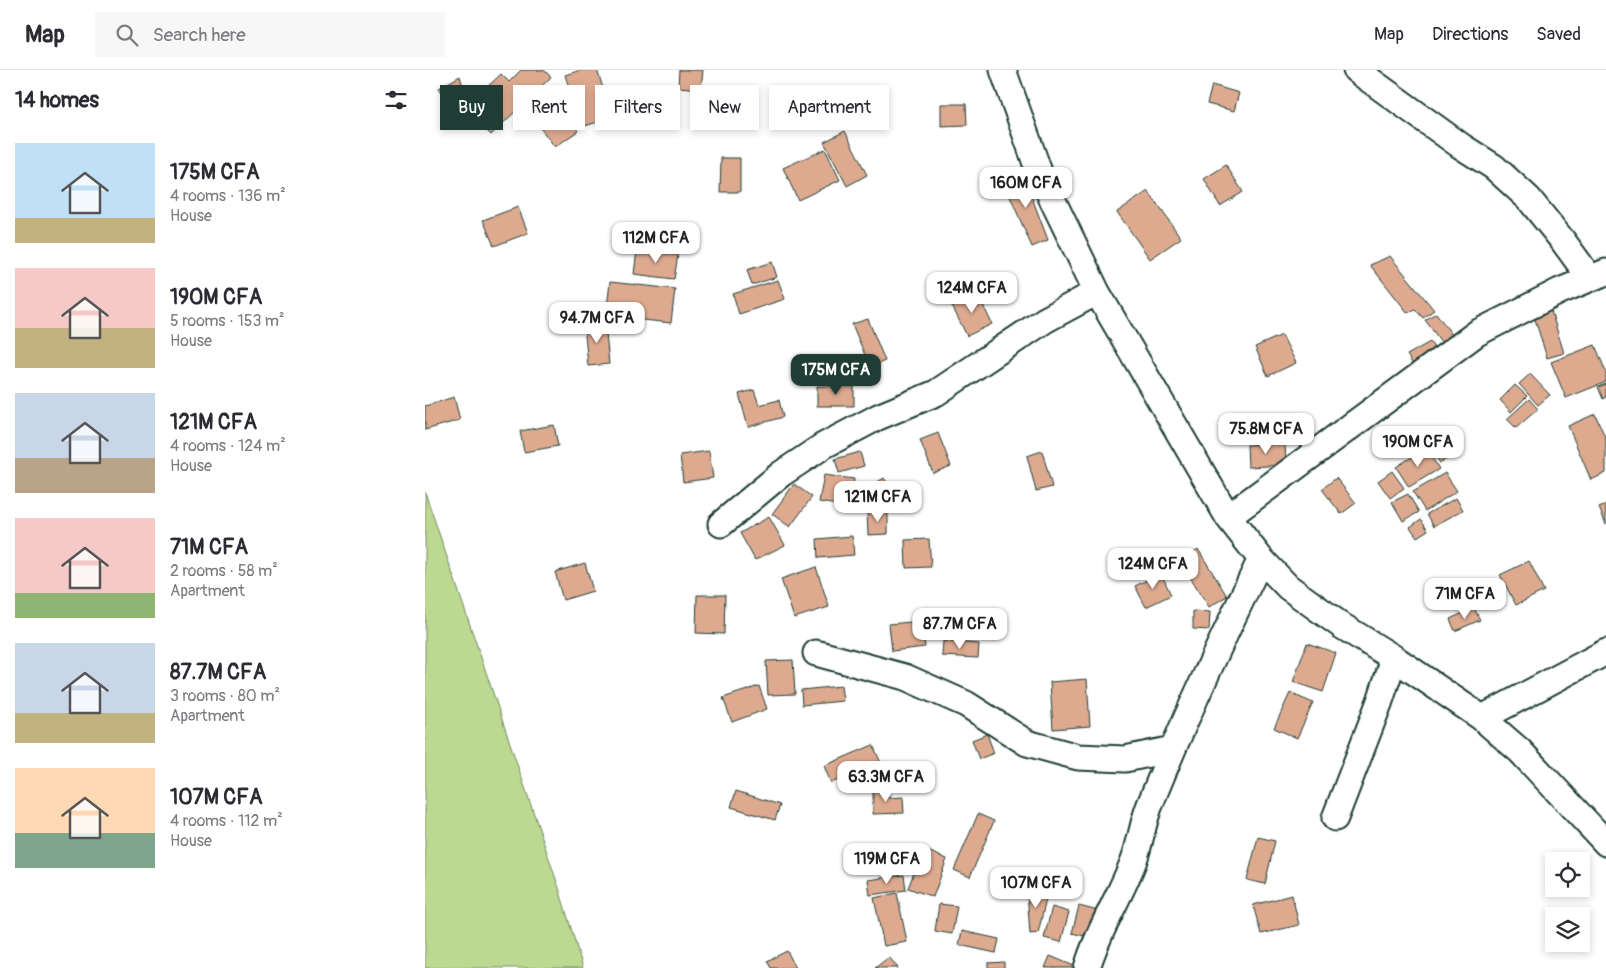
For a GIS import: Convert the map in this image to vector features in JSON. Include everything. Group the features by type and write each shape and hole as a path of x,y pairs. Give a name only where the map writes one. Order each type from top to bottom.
{"street":[{"path":"1003,70 1039,172 1097,292 1228,517 1261,559 1287,587 1342,626 1395,658 1482,718 1520,751 1606,843"},
{"path":"1228,517 1477,333 1560,291 1598,275 1563,241 1529,199 1495,167 1461,146 1356,70"},
{"path":"721,524 781,474 823,446 878,417 936,393 1045,320 1097,292"},
{"path":"1087,968 1101,929 1134,860 1150,804 1173,749 1261,559"},
{"path":"1482,718 1606,652"},
{"path":"816,653 905,677 966,704 1027,743 1078,757 1125,759 1173,749"},
{"path":"1335,818 1395,658"}],"green space":[{"path":"425,492 558,885 583,968 425,968"}],"building":[{"path":"521,70 544,70 551,77 543,85 513,85 513,114 503,123 503,85 489,85 501,74 509,82"},
{"path":"581,70 597,70 602,85 595,85 595,123 585,126 585,85 568,85 565,75"},
{"path":"679,70 703,70 701,85 690,85 690,88 680,87 678,85"},
{"path":"460,76 463,85 444,85"},
{"path":"1212,85 1239,93 1234,111 1207,104"},
{"path":"941,104 966,104 967,125 941,126"},
{"path":"486,130 496,130 491,135"},
{"path":"542,130 578,131 555,147"},
{"path":"845,131 867,175 847,186 824,142"},
{"path":"825,149 840,180 798,200 783,168"},
{"path":"721,158 740,158 740,192 720,192"},
{"path":"1226,165 1243,192 1220,206 1204,179"},
{"path":"1023,174 1048,240 1032,247 1002,178"},
{"path":"1148,191 1181,238 1150,259 1117,212"},
{"path":"518,207 528,233 494,246 483,220"},
{"path":"637,250 678,255 674,279 634,274"},
{"path":"1390,256 1434,310 1423,318 1415,309 1408,313 1370,265"},
{"path":"772,262 777,277 752,285 747,270"},
{"path":"778,280 785,299 739,314 733,294"},
{"path":"610,282 675,289 671,323 606,316"},
{"path":"977,292 992,324 967,336 951,304"},
{"path":"1551,311 1564,353 1547,358 1534,316"},
{"path":"1436,313 1453,336 1442,343 1425,320"},
{"path":"868,319 885,361 870,367 852,324"},
{"path":"605,323 609,364 588,366 584,325"},
{"path":"1282,335 1296,363 1268,376 1255,347"},
{"path":"1430,342 1437,352 1414,366 1407,355"},
{"path":"1595,345 1606,372 1606,382 1566,398 1551,362"},
{"path":"1530,374 1550,395 1538,405 1519,384"},
{"path":"1606,384 1606,397 1603,399 1598,387"},
{"path":"1515,385 1527,396 1511,412 1500,400"},
{"path":"817,386 854,386 854,406 817,406"},
{"path":"754,390 759,405 779,400 783,417 748,427 739,394"},
{"path":"454,397 460,420 425,430 425,406"},
{"path":"1529,399 1538,409 1516,428 1507,419"},
{"path":"1595,414 1606,439 1606,473 1591,480 1568,426"},
{"path":"554,425 558,446 524,452 520,431"},
{"path":"1435,429 1453,455 1440,463 1422,437"},
{"path":"938,433 951,466 933,473 920,440"},
{"path":"1285,443 1286,465 1248,467 1247,445"},
{"path":"1426,448 1439,469 1409,487 1396,467"},
{"path":"709,451 713,478 683,482 680,455"},
{"path":"1042,451 1052,487 1036,491 1027,456"},
{"path":"860,452 864,466 839,473 835,459"},
{"path":"1392,471 1404,488 1390,498 1378,481"},
{"path":"1445,473 1457,491 1425,511 1413,492"},
{"path":"824,475 854,479 850,507 819,502"},
{"path":"884,478 896,497 880,506 869,487"},
{"path":"1336,478 1356,503 1341,514 1322,489"},
{"path":"794,484 812,497 790,527 772,514"},
{"path":"1408,494 1419,512 1403,521 1392,502"},
{"path":"1456,498 1463,510 1434,526 1427,514"},
{"path":"1606,505 1606,524 1599,508"},
{"path":"867,511 888,511 888,534 868,535"},
{"path":"769,517 785,545 755,560 740,533"},
{"path":"1421,519 1428,530 1417,537 1410,527"},
{"path":"852,536 854,555 818,558 817,539"},
{"path":"929,539 931,567 906,568 905,540"},
{"path":"1198,549 1227,596 1209,607 1180,561"},
{"path":"1529,561 1544,591 1516,605 1500,575"},
{"path":"585,563 593,591 563,600 555,572"},
{"path":"816,567 829,607 794,618 781,579"},
{"path":"1161,573 1171,595 1146,607 1135,586"},
{"path":"697,595 725,595 724,634 696,633"},
{"path":"1474,608 1480,620 1455,631 1450,619"},
{"path":"1193,611 1210,612 1209,630 1193,629"},
{"path":"965,614 999,622 995,641 960,632"},
{"path":"922,621 925,647 892,651 889,624"},
{"path":"943,641 979,644 978,658 942,656"},
{"path":"1307,643 1336,653 1323,692 1293,682"},
{"path":"793,660 795,694 768,695 766,661"},
{"path":"1087,679 1090,726 1053,729 1050,682"},
{"path":"759,686 767,709 732,722 723,698"},
{"path":"841,686 843,701 802,705 801,690"},
{"path":"1290,693 1313,703 1297,738 1274,728"},
{"path":"987,734 994,753 979,759 972,740"},
{"path":"873,745 881,763 831,783 824,766"},
{"path":"873,788 889,788 889,798 903,797 904,813 873,814"},
{"path":"736,791 780,805 775,820 731,807"},
{"path":"978,814 994,821 970,877 954,870"},
{"path":"1258,837 1275,841 1265,884 1247,880"},
{"path":"923,849 947,859 933,897 908,888"},
{"path":"904,875 906,890 870,895 868,880"},
{"path":"1048,891 1038,933 1030,934 1027,892"},
{"path":"897,893 907,942 884,946 874,898"},
{"path":"1292,895 1299,925 1261,934 1253,905"},
{"path":"939,904 957,906 952,934 935,931"},
{"path":"1079,906 1098,911 1092,938 1072,933"},
{"path":"1052,907 1069,912 1061,942 1044,938"},
{"path":"962,931 999,939 996,953 959,945"},
{"path":"787,951 796,968 771,968 767,961"},
{"path":"1050,956 1079,968 1045,968"},
{"path":"889,957 898,968 875,968"},
{"path":"1004,962 1004,968 988,968 988,963"}]}
